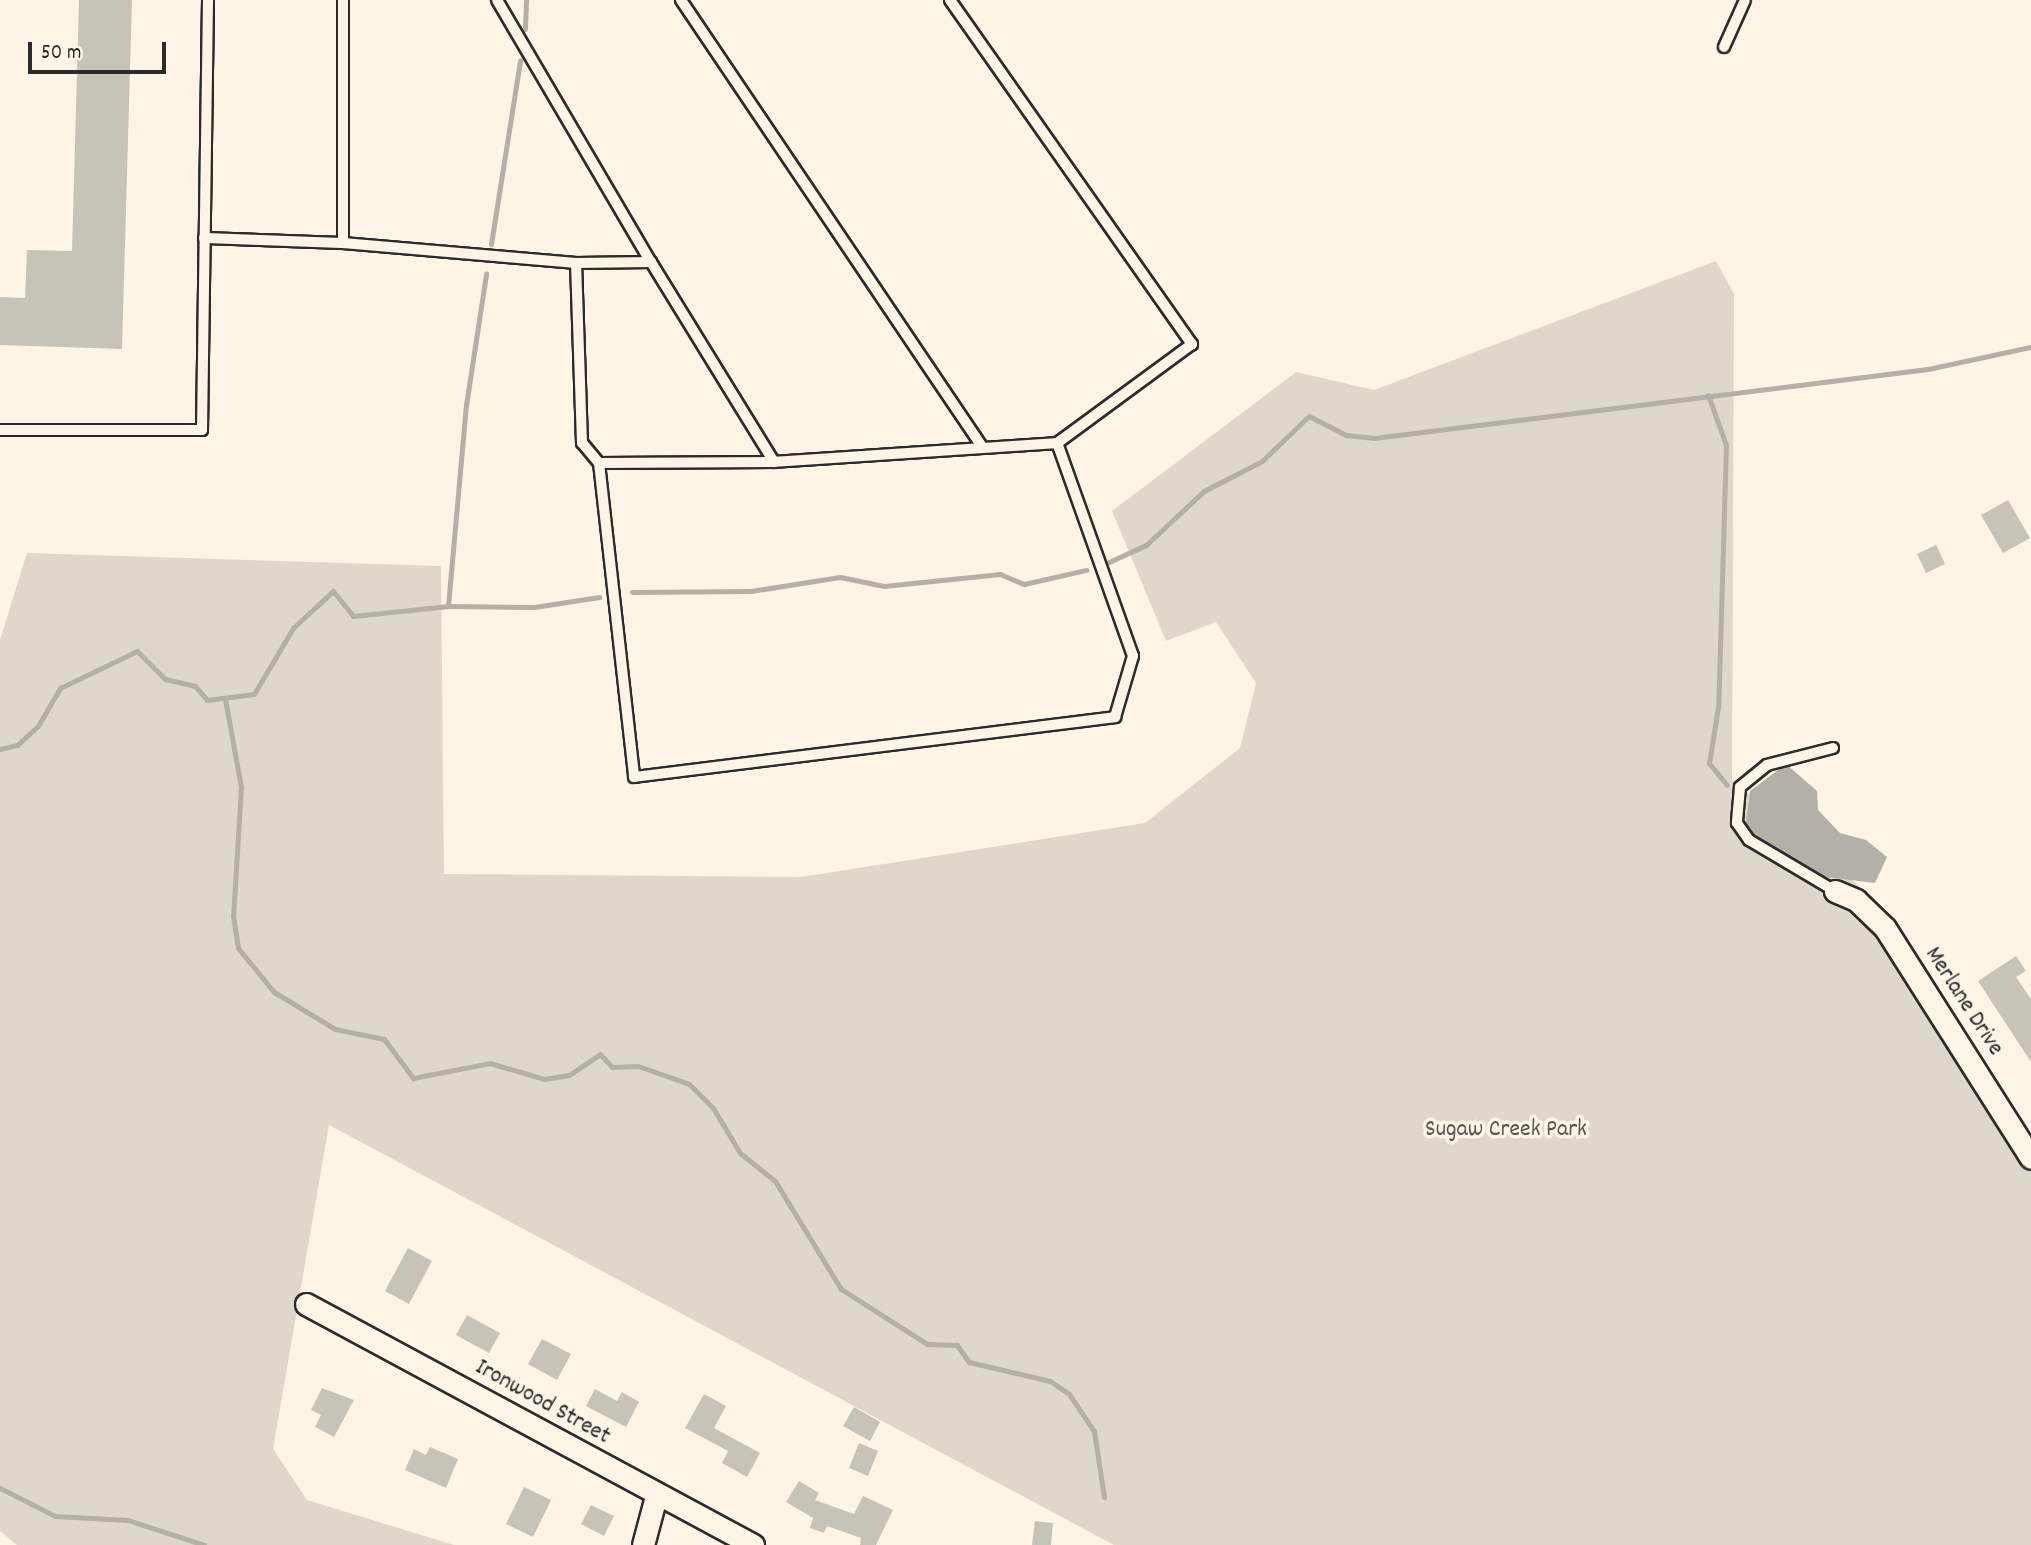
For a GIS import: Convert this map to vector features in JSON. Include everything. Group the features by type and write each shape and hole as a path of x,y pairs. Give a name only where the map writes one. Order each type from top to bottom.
{"street":[{"name":"Merlane Drive","path":"1835,891 1856,900 1885,928 2031,1158"},
{"name":"Ironwood Street","path":"306,1304 656,1496 753,1545"},
{"path":"643,1545 656,1496"}],"lane":[{"path":"0,430 202,430 208,0"},
{"path":"343,0 343,243"},
{"path":"497,0 651,262 774,462"},
{"path":"681,0 983,448"},
{"path":"599,463 774,462 1056,443 1192,344 950,0"},
{"path":"1724,47 1745,0"},
{"path":"204,238 343,243 576,263 651,262"},
{"path":"576,263 582,443 599,463 634,777 1115,717 1133,656 1056,443"},
{"path":"1833,748 1767,765 1740,787 1737,823 1749,840 1835,891"}],"green space":[{"name":"Sugaw Creek Park","path":"1716,261 1734,294 1732,780 1872,897 2031,1138 2031,1545 1114,1545 329,1125 273,1449 307,1500 454,1545 17,1545 0,1531 0,640 27,553 441,566 444,874 801,877 1145,823 1240,748 1256,683 1216,622 1166,641 1112,511 1296,372 1374,390"}],"shaded area":[{"path":"1786,764 1817,791 1818,810 1840,833 1866,840 1887,857 1875,883 1818,876 1745,830 1750,791"}],"building":[{"path":"79,0 132,0 122,349 0,345 0,297 25,298 27,250 72,251"},
{"path":"2008,500 2030,538 2003,553 1981,515"},
{"path":"1936,545 1945,564 1926,573 1917,554"},
{"path":"2016,956 2026,971 2016,977 2031,999 2031,1062 1978,981"},
{"path":"408,1248 432,1261 409,1304 385,1291"},
{"path":"467,1315 500,1333 489,1353 456,1335"},
{"path":"542,1339 571,1354 557,1380 528,1364"},
{"path":"322,1388 354,1400 334,1437 315,1427 321,1415 311,1410"},
{"path":"595,1389 617,1401 622,1392 639,1402 626,1427 586,1406"},
{"path":"704,1394 726,1406 714,1428 760,1453 747,1477 722,1463 728,1451 685,1428"},
{"path":"854,1407 880,1422 870,1441 843,1426"},
{"path":"859,1443 878,1451 868,1476 849,1468"},
{"path":"430,1447 458,1459 446,1488 405,1470 414,1449 426,1455"},
{"path":"799,1481 819,1493 815,1500 854,1514 863,1496 893,1510 876,1545 860,1545 861,1538 827,1526 824,1533 810,1528 813,1518 786,1502"},
{"path":"524,1487 551,1500 533,1537 506,1524"},
{"path":"591,1505 614,1516 604,1536 581,1524"},
{"path":"1035,1521 1053,1523 1051,1545 1032,1545"}],"waterway":[{"path":"525,29 526,0"},
{"path":"491,244 520,60"},
{"path":"448,606 466,405 486,274"},
{"path":"1109,562 1146,545 1204,491 1262,461 1309,416 1346,435 1374,438 1928,369 2031,347"},
{"path":"1708,395 1726,445 1718,707 1709,763 1727,785"},
{"path":"632,592 751,591 840,577 884,586 1000,574 1024,584 1086,570"},
{"path":"0,749 17,745 38,726 60,688 137,651 165,679 195,686 207,700 254,694 293,628 333,591 353,616 448,606 534,607 599,597"},
{"path":"225,699 241,787 233,916 238,948 274,992 335,1029 384,1039 413,1078 490,1063 544,1079 569,1075 600,1054 612,1067 638,1066 689,1084 713,1108 740,1153 775,1181 841,1289 927,1344 957,1345 969,1362 1050,1381 1069,1394 1094,1431 1104,1497"},
{"path":"0,1488 55,1516 128,1520 204,1545"}]}
